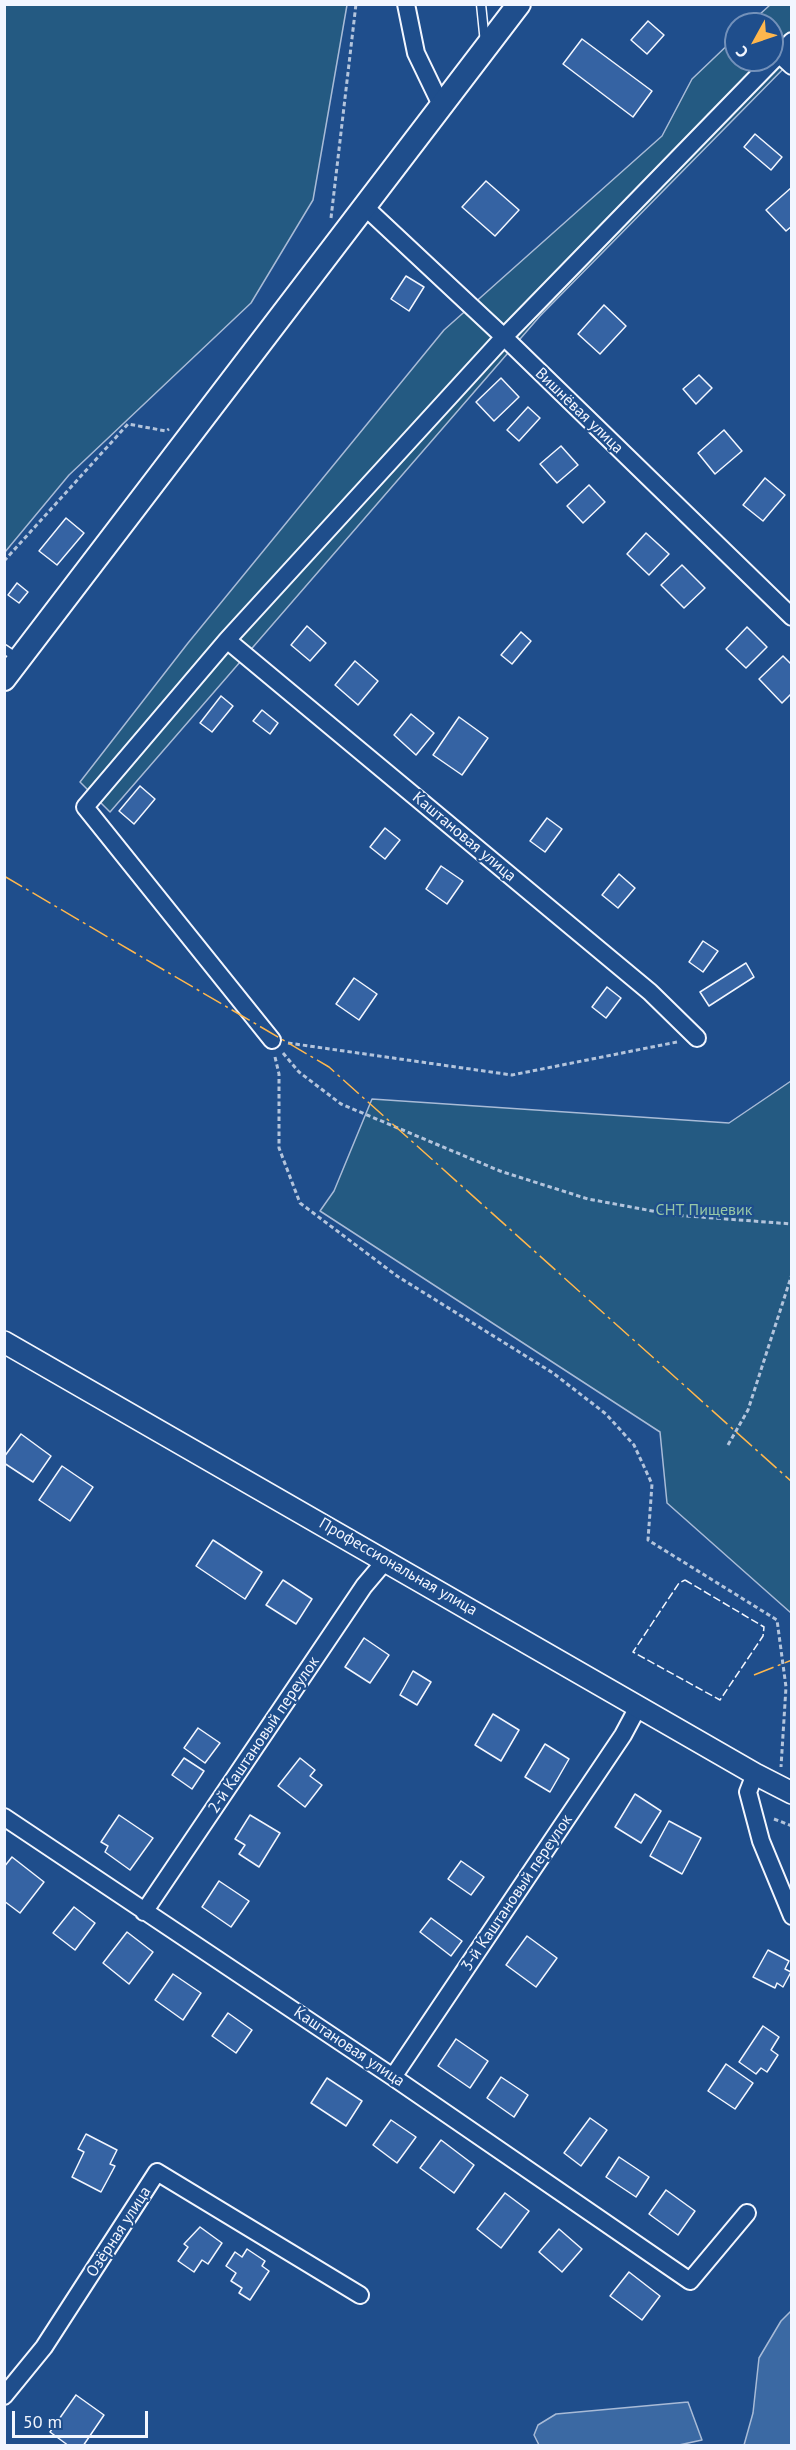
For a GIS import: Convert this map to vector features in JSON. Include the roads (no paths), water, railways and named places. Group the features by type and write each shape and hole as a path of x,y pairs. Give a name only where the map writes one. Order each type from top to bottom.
{"main road":[{"path":"4,678 12,654 365,207 519,4"}],"street":[{"path":"411,8 416,53 442,107"},
{"path":"272,1040 85,807 227,640 504,337 762,72"},
{"name":"Вишнёвая улица","path":"365,207 504,337 792,617"},
{"name":"Каштановая улица","path":"227,640 650,992 697,1038"},
{"name":"Профессиональная улица","path":"4,1342 786,1790"},
{"name":"2-й Каштановый переулок","path":"144,1912 364,1586 386,1560"},
{"name":"3-й Каштановый переулок","path":"393,2076 623,1735 638,1707"},
{"path":"755,1774 748,1792 760,1841 792,1916"},
{"name":"Каштановая улица","path":"4,1817 393,2076 690,2281 747,2213"},
{"name":"Озёрная улица","path":"4,2396 44,2348 157,2172 360,2295"}],"lane":[{"path":"481,4 486,49"}],"park label":[{"name":"СНТ Пищевик","path":"704,1210"}]}
